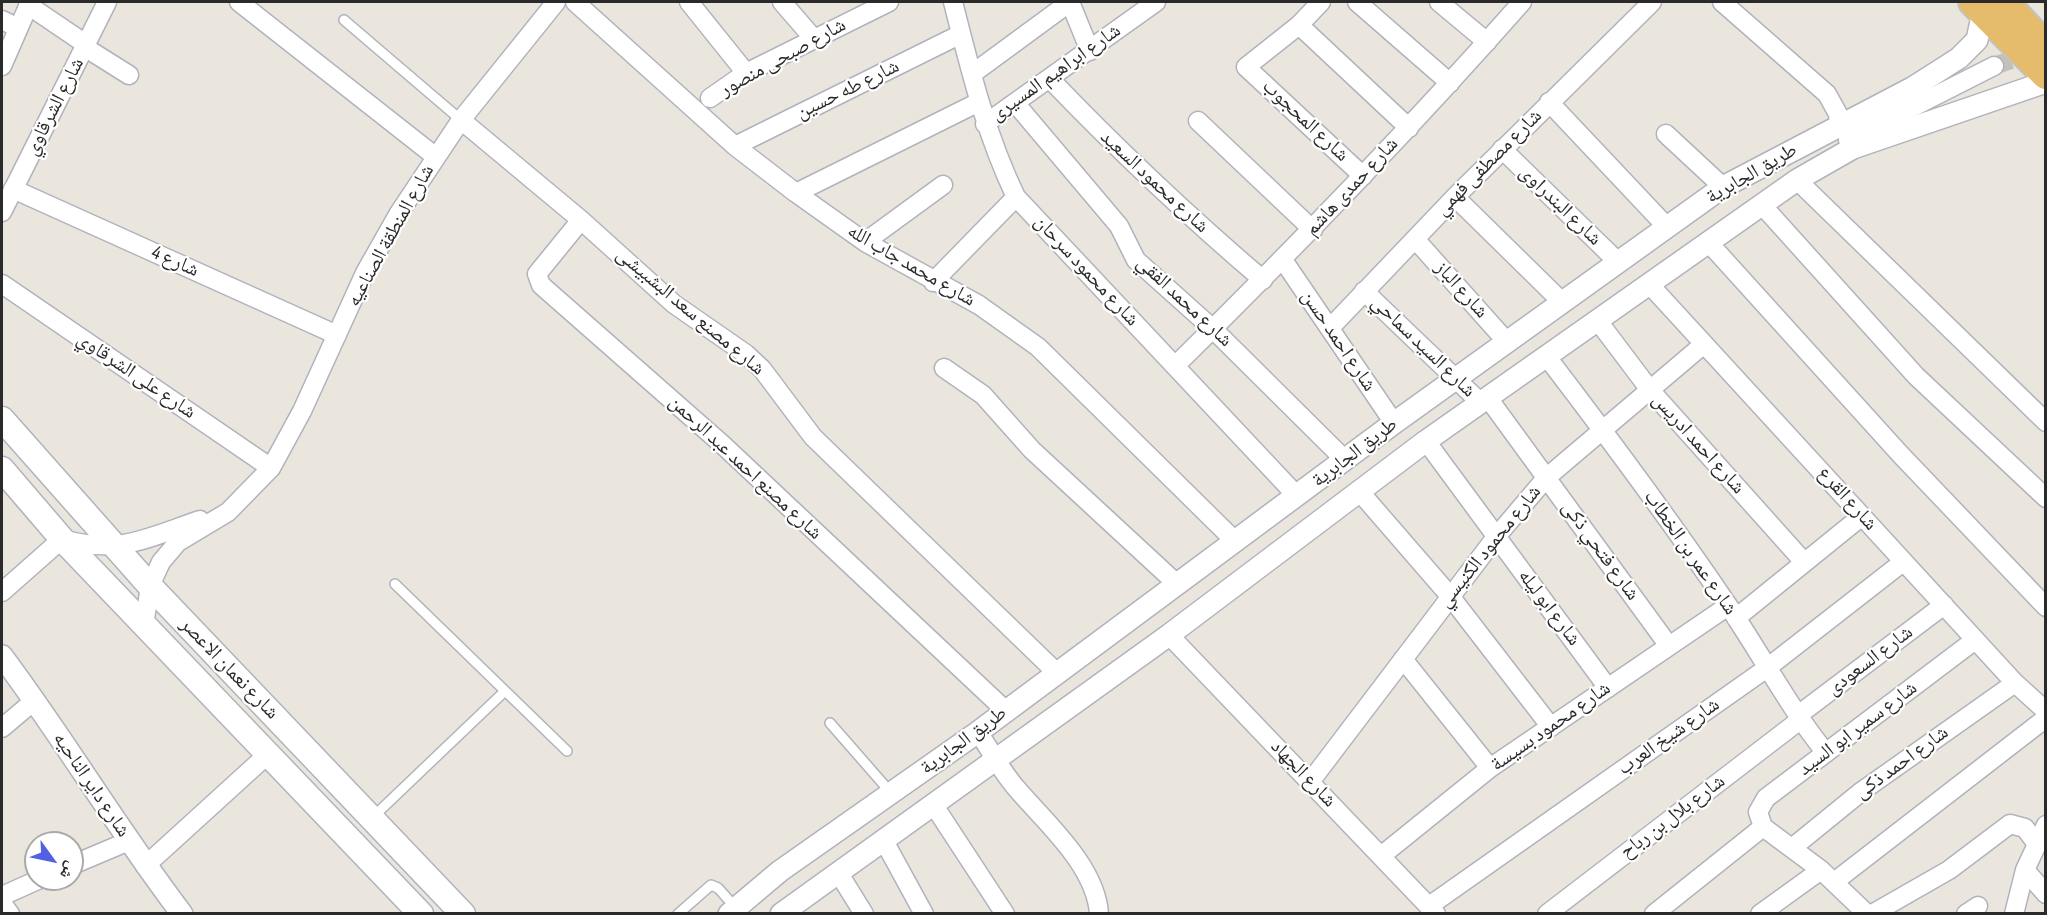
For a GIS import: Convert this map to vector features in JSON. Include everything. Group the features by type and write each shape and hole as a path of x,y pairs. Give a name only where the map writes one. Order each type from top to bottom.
{"highway":[{"path":"1987,5 2046,47"},
{"path":"1987,5 2046,75"}],"main road":[{"name":"شارع نعمان الاعصر","path":"2,419 150,586 463,914"},
{"name":"شارع نعمان الاعصر","path":"2,469 62,539 144,626 422,914"},
{"path":"275,763 307,750"}],"street":[{"name":"شارع الشرقاوي","path":"2,212 107,2"},
{"path":"239,2 436,157"},
{"name":"شارع محمد جاب الله","path":"575,2 735,146 796,193 865,242 933,282 979,305 1038,347 1236,542"},
{"path":"689,2 746,73"},
{"path":"782,2 814,39"},
{"name":"شارع صبحى منصور","path":"710,98 746,73 889,2"},
{"name":"شارع محمود سرحان","path":"953,2 985,124 1016,197 1297,496"},
{"path":"972,74 1070,2 1090,51"},
{"name":"شارع ابراهيم المسيرى","path":"985,124 1090,51 1153,2"},
{"path":"1321,2 1299,25 1409,128"},
{"path":"1357,2 1450,83"},
{"path":"1439,2 1487,42"},
{"name":"شارع حمدى هاشم","path":"1175,366 1312,230 1409,128 1522,2"},
{"name":"شارع مصطفى فهمي","path":"1329,328 1502,149 1652,2"},
{"path":"1722,2 1827,94 1834,103 1847,138 1994,66"},
{"path":"2,66 10,24 29,3 129,75"},
{"name":"شارع المنطقة الصناعيه","path":"144,626 150,586 161,562 178,542 228,512 271,468 298,420 365,273 399,213 461,120 548,4"},
{"name":"طريق الجابرية","path":"781,914 1169,635 1425,441 1797,180 1912,88 1969,50 1977,40 1987,5"},
{"name":"شارع المحجوب","path":"1299,25 1246,67 1363,176"},
{"name":"شارع طه حسين","path":"735,146 961,34"},
{"name":"شارع محمود السعيد","path":"1050,79 1133,165 1189,217 1263,280"},
{"name":"طريق الجابرية","path":"733,911 780,871 978,732 1394,423 1723,188 1847,138 2046,82"},
{"path":"796,193 979,102"},
{"path":"1549,102 1667,227"},
{"name":"شارع محمد الفقي","path":"1016,104 1119,226 1136,260 1213,329 1345,460"},
{"name":"شارع مصنع سعد البشبيشى","path":"461,120 581,220 674,304 746,354 762,369 813,437 1056,672"},
{"path":"1198,121 1312,230"},
{"path":"1666,135 1723,188"},
{"name":"شارع البندراوى","path":"1502,149 1618,262"},
{"path":"1797,180 2046,422"},
{"path":"865,242 943,185"},
{"name":"شارع 4","path":"13,189 337,335"},
{"path":"933,282 1016,197"},
{"path":"1455,197 1562,302"},
{"path":"1762,205 1916,376 2046,498"},
{"name":"شارع مصنع احمد عبد الرحمن","path":"581,220 537,274 541,285 723,445 1006,711"},
{"name":"شارع الباز","path":"1415,239 1507,342"},
{"path":"1709,243 1900,454 2046,607"},
{"name":"شارع احمد حسن","path":"1283,260 1394,423"},
{"name":"شارع على الشرقاوي","path":"2,284 271,468"},
{"name":"شارع القرع","path":"1650,285 2014,683 2046,711"},
{"name":"شارع السيد سماحي","path":"1364,291 1457,378 1484,400"},
{"name":"شارع احمد ادريس","path":"1598,321 1650,390 1804,562"},
{"name":"شارع محمود الكنيسي","path":"1310,782 1450,596 1546,478 1704,344"},
{"name":"شارع عمر بن الخطاب","path":"1547,357 1603,430 1732,612 1798,718 1826,753"},
{"path":"944,368 983,395 1032,450 1177,584"},
{"name":"شارع فتحي ذكى","path":"1484,400 1546,478 1669,646"},
{"name":"شارع ابو ليله","path":"1425,441 1608,688"},
{"path":"1359,491 1450,596 1551,727"},
{"name":"شارع المنطقة الصناعيه","path":"62,539 88,546 115,547 134,543 228,512"},
{"name":"شارع محمود بسيسة","path":"1381,856 1490,768 1669,646 1732,612 1804,562 1862,516"},
{"path":"2,592 62,539"},
{"name":"شارع شيخ العرب","path":"1433,910 1767,668 1903,561"},
{"name":"شارع السعودى","path":"1798,718 1944,605"},
{"name":"شارع الجهاد","path":"1169,635 1433,910"},
{"name":"شارع سمير ابو السيد","path":"1763,827 1758,812 1766,798 1975,640"},
{"path":"1403,659 1490,768"},
{"name":"شارع داير الناحيه","path":"4,664 35,700 145,866 182,914"},
{"name":"شارع احمد ذكى","path":"1792,848 1881,778 2014,683"},
{"path":"2,728 35,700"},
{"name":"شارع بلال بن رباح","path":"1547,914 1798,718"},
{"path":"1760,914 1828,876 2046,718"},
{"path":"978,732 1017,789 1056,831 1092,884 1098,901 1099,914"},
{"path":"145,866 275,763"},
{"path":"933,804 1005,914"},
{"path":"1872,914 1949,870 2010,824 2025,828 2036,843"},
{"path":"2014,914 2025,870 2046,825"},
{"path":"1654,914 1763,827 1828,876 1867,914"},
{"path":"883,839 924,914"},
{"path":"84,860 129,841"},
{"path":"2025,870 2046,894"},
{"path":"838,872 864,914"},
{"path":"2,896 24,886"},
{"path":"2,903 10,914"}],"lane":[{"path":"344,20 461,120"},
{"path":"395,584 567,751"},
{"path":"371,818 505,691"},
{"path":"830,723 892,794"},
{"path":"678,914 711,885 718,888 733,911"}],"tunnel":[{"path":"1994,66 2033,52"}]}
